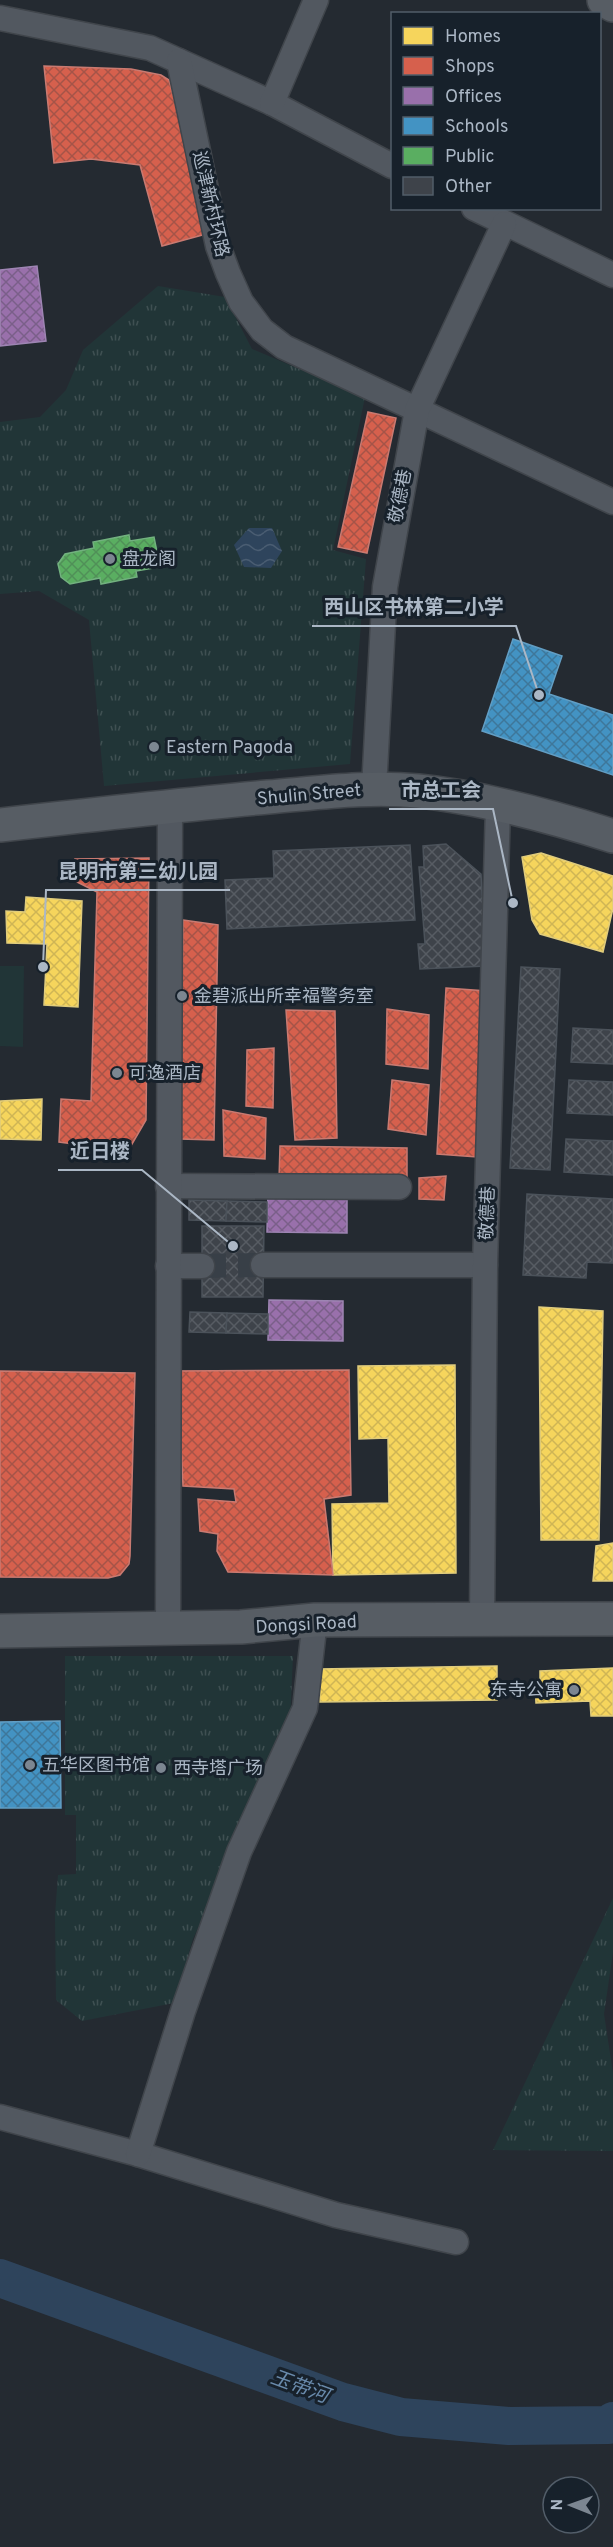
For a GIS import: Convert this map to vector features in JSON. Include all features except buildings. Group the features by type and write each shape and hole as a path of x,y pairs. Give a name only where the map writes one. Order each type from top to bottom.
{"street":[{"path":"272,103 316,0"},
{"path":"604,0 613,5"},
{"path":"0,18 150,48 272,103 391,165"},
{"name":"巡津新村环路","path":"179,61 218,246 242,302 262,330 284,347 613,502"},
{"path":"478,210 613,275"},
{"name":"敬德巷","path":"374,788 385,587 417,410 504,224"},
{"name":"Shulin Street","path":"0,825 170,806 374,788 419,791 498,806 562,820 613,836"},
{"path":"168,1629 170,806"},
{"name":"敬德巷","path":"482,1620 485,1264 498,806"},
{"path":"168,1186 399,1187"},
{"path":"263,1265 485,1264"},
{"path":"168,1266 202,1266"},
{"name":"Dongsi Road","path":"0,1631 241,1627 315,1620 613,1619"},
{"path":"138,2154 183,2011 239,1852 305,1708 315,1620"},
{"path":"0,2117 138,2154 336,2215 456,2242"}],"green space":[{"path":"158,286 225,297 252,349 365,397 333,550 366,559 350,764 104,786 89,620 39,591 0,594 0,422 40,417 66,390 83,350"},
{"path":"0,966 24,966 23,1047 0,1046"},
{"path":"65,1656 293,1656 290,1723 193,1939 174,2003 82,2021 56,2000 55,1915 58,1875 76,1874 76,1815 65,1815"},
{"path":"613,1898 613,1952 604,2014 613,2073 613,2151 493,2150"}],"water":[{"path":"249,528 272,528 282,551 271,568 244,567 234,545"}],"waterway":[{"name":"玉带河","path":"0,2278 343,2402 401,2417 509,2426 609,2425 613,2421"}],"tunnel":[{"path":"202,1266 263,1265"}],"place":[{"name":"盘龙阁","path":"110,559"},
{"name":"西山区书林第二小学","path":"539,695"},
{"name":"Eastern Pagoda","path":"154,747"},
{"name":"市总工会","path":"513,903"},
{"name":"昆明市第三幼儿园","path":"43,967"},
{"name":"金碧派出所幸福警务室","path":"182,996"},
{"name":"可逸酒店","path":"117,1073"},
{"name":"近日楼","path":"233,1246"},
{"name":"东寺公寓","path":"574,1690"},
{"name":"五华区图书馆","path":"30,1765"},
{"name":"西寺塔广场","path":"161,1768"}]}
